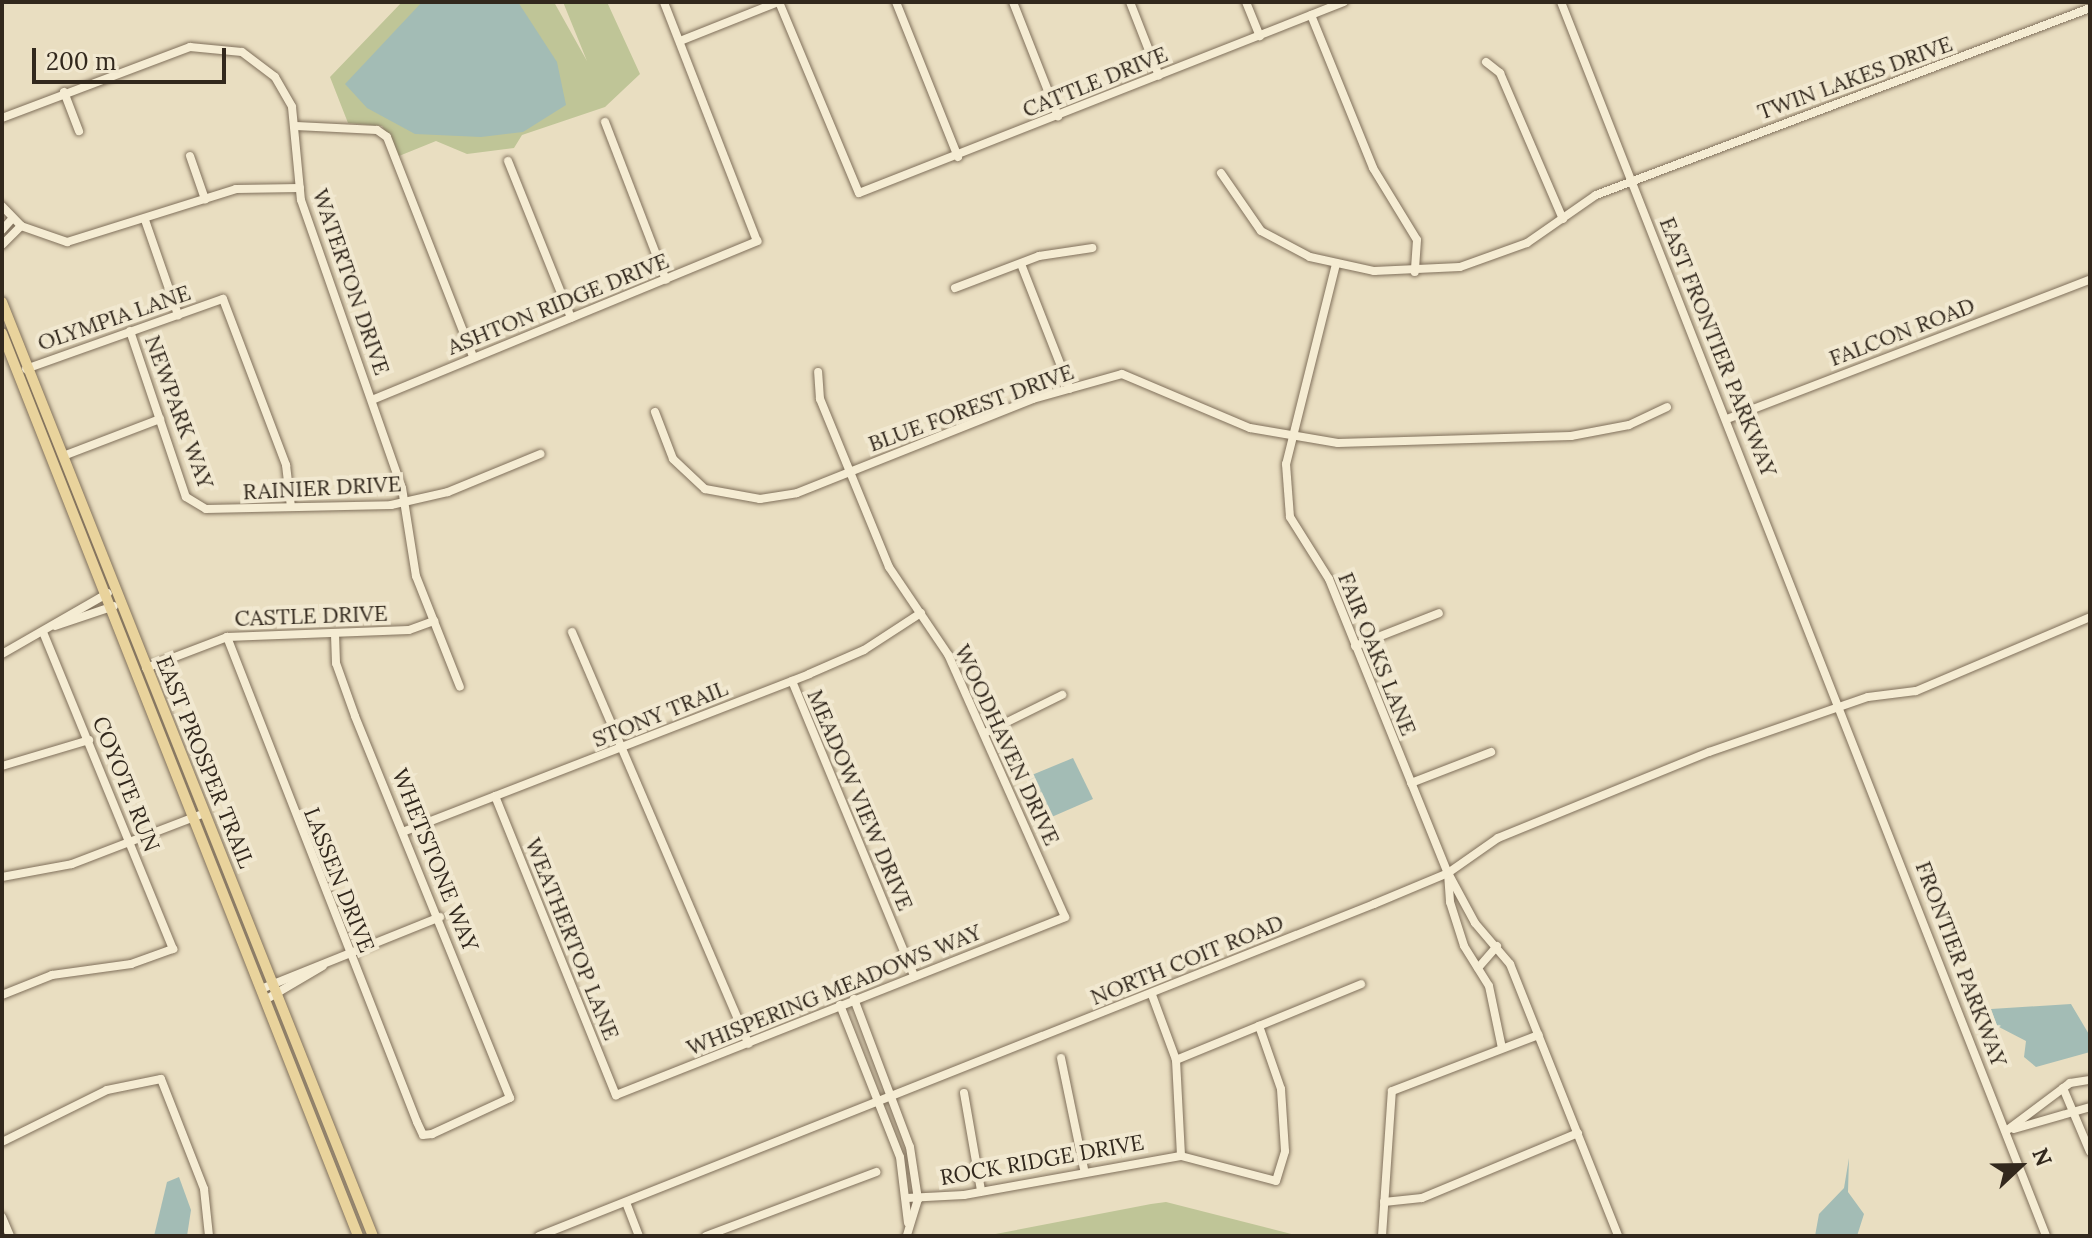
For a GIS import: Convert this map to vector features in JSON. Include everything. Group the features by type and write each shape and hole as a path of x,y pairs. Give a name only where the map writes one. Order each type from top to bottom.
{"main road":[{"name":"EAST PROSPER TRAIL","path":"2,302 23,370 115,605 191,818 358,1236"},
{"name":"EAST PROSPER TRAIL","path":"2,333 63,456 110,592"},
{"name":"EAST PROSPER TRAIL","path":"115,605 146,668 373,1236"}],"street":[{"path":"664,2 680,41 778,2"},
{"name":"CATTLE DRIVE","path":"778,2 859,193 958,157 1344,2"},
{"path":"896,2 958,157"},
{"path":"1013,2 1058,116"},
{"path":"1130,2 1159,76"},
{"path":"1246,2 1260,36"},
{"name":"EAST FRONTIER PARKWAY","path":"1561,2 1842,705"},
{"name":"TWIN LAKES DRIVE","path":"1221,173 1261,231 1336,264 1415,272 1491,259 1563,219 1596,195 2090,8"},
{"path":"1311,15 1373,168 1417,240 1415,272"},
{"name":"ASHTON RIDGE DRIVE","path":"372,400 757,241 680,41"},
{"name":"WATERTON DRIVE","path":"2,118 64,92 209,45 242,52 275,77 296,126 300,188 406,502 416,576 460,687"},
{"path":"1486,62 1500,73 1563,219"},
{"path":"64,92 79,131"},
{"path":"605,122 666,280"},
{"path":"296,126 387,137 473,357"},
{"path":"190,156 205,199"},
{"path":"508,161 571,318"},
{"path":"2,206 21,226 67,242 236,189 300,188"},
{"path":"2,230 12,219"},
{"path":"145,220 178,315"},
{"path":"2,245 21,226"},
{"path":"955,288 1021,264 1092,248"},
{"path":"1021,264 1070,389"},
{"name":"FAIR OAKS LANE","path":"1336,264 1292,436 1284,481 1290,517 1329,579 1448,873 1497,946 1539,1035 1617,1236"},
{"name":"FALCON ROAD","path":"1727,419 2090,280"},
{"name":"OLYMPIA LANE","path":"23,370 223,299 286,465 291,507"},
{"name":"NEWPARK WAY","path":"130,331 194,506"},
{"name":"WOODHAVEN DRIVE","path":"818,372 820,399 889,567 921,613 987,732 1065,917"},
{"name":"BLUE FOREST DRIVE","path":"655,412 673,459 705,489 760,499 850,472 1070,389 1122,374 1250,428 1338,443 1571,436 1629,425 1667,407"},
{"path":"63,456 160,419"},
{"name":"RAINIER DRIVE","path":"194,506 227,512 406,502 540,454"},
{"path":"2,654 44,634 110,592"},
{"path":"54,626 115,605"},
{"name":"STONY TRAIL","path":"405,831 792,681 864,650 921,613"},
{"path":"1355,646 1439,613"},
{"name":"NORTH COIT ROAD","path":"539,1236 627,1205 1448,873 1498,838 1842,705 1916,691 2090,617"},
{"name":"CASTLE DRIVE","path":"146,668 227,637 409,630 434,621"},
{"path":"572,632 618,750 699,915 749,1044"},
{"name":"WHETSTONE WAY","path":"335,633 336,663 510,1098 423,1135"},
{"name":"COYOTE RUN","path":"2,995 52,975 131,964 173,949 44,634"},
{"name":"LASSEN DRIVE","path":"227,637 423,1135"},
{"name":"MEADOW VIEW DRIVE","path":"792,681 914,976"},
{"path":"987,732 1062,695"},
{"name":"FRONTIER PARKWAY","path":"1842,705 2046,1236"},
{"path":"2,766 89,740"},
{"path":"1411,783 1491,752"},
{"name":"WEATHERTOP LANE","path":"495,796 616,1095"},
{"path":"2,877 130,842 205,813"},
{"name":"FAIR OAKS LANE","path":"1448,873 1455,919 1478,968 1502,1048"},
{"path":"1455,919 1473,914"},
{"path":"263,995 349,953 440,917"},
{"name":"WHISPERING MEADOWS WAY","path":"616,1095 1065,917"},
{"path":"1478,968 1497,946"},
{"path":"1176,1060 1361,984"},
{"path":"1152,995 1176,1060 1181,1156"},
{"path":"854,999 892,1099 918,1199 908,1234"},
{"path":"840,1005 879,1104 907,1198 908,1234"},
{"name":"ROCK RIDGE DRIVE","path":"907,1198 981,1190 1084,1169 1181,1156 1276,1181 1285,1151 1281,1089 1259,1026"},
{"path":"1382,1236 1392,1091 1539,1035"},
{"path":"1061,1058 1084,1169"},
{"path":"2,1142 107,1090 161,1079 204,1189 209,1236"},
{"path":"2006,1131 2063,1088 2090,1080"},
{"path":"2063,1088 2090,1152"},
{"path":"964,1093 981,1190"},
{"path":"2006,1131 2090,1107"},
{"path":"1384,1202 1422,1198 1578,1133"},
{"path":"706,1236 876,1172"},
{"path":"627,1205 639,1236"},
{"path":"2,1217 10,1236"}],"green space":[{"path":"402,2 554,2 587,61 563,2 607,2 640,74 605,107 522,135 514,148 467,154 436,141 399,156 382,126 348,123 330,77"},
{"path":"1166,1202 1299,1236 985,1236 1151,1204"}],"water":[{"path":"422,2 518,2 557,62 566,105 523,132 481,137 415,134 367,108 345,84"},
{"path":"1073,758 1093,799 1047,819 1027,777"},
{"path":"2071,1004 2090,1036 2090,1052 2036,1067 2024,1057 2026,1041 1997,1026 1991,1009"},
{"path":"1849,1158 1848,1192 1864,1214 1857,1236 1815,1236 1819,1214 1844,1188"},
{"path":"179,1177 191,1210 187,1236 154,1236 167,1182"}]}
